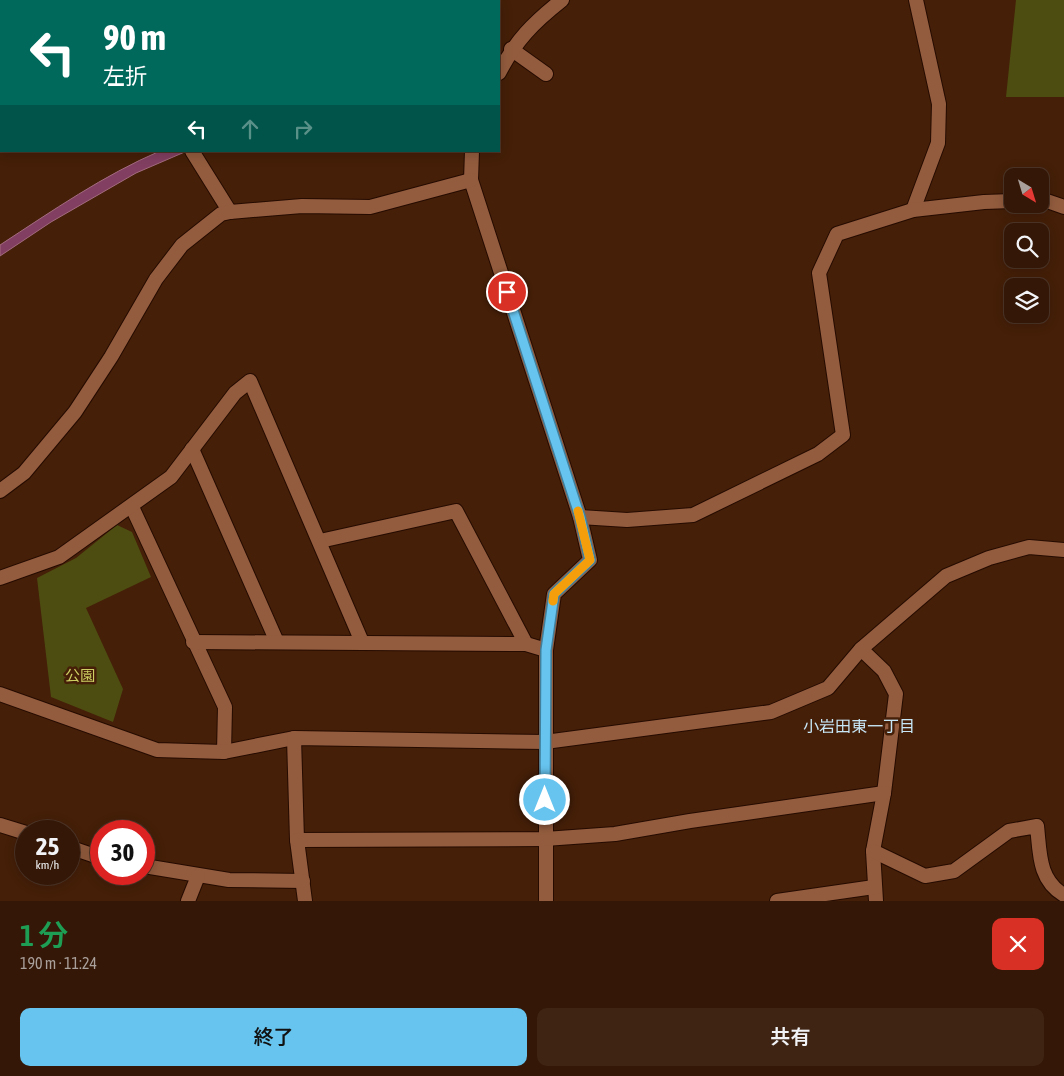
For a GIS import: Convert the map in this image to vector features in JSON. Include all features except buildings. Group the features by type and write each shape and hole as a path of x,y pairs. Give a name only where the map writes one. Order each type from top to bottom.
{"street":[{"path":"500,71 512,49 534,22 562,0"},
{"path":"913,210 938,142 939,114 939,104 916,0"},
{"path":"512,49 546,74"},
{"path":"193,152 230,212"},
{"path":"472,152 471,180 580,517 590,560 554,594 546,650 546,901"},
{"path":"0,491 24,473 75,412 111,357 156,279 182,245 221,214 302,206 370,207 471,180"},
{"path":"580,517 627,520 693,515 818,454 843,435 819,273 837,234 913,210 1004,201"},
{"path":"1049,202 1064,207"},
{"path":"0,578 59,557 132,507 171,477 235,394 250,381 362,642"},
{"path":"192,449 277,642"},
{"path":"132,507 193,642 225,707 224,752"},
{"path":"320,541 456,511 526,644"},
{"path":"0,694 157,750 224,752 294,738 545,742 771,712 828,688 862,649 946,576 989,558 1029,547 1064,550"},
{"path":"193,642 526,644 546,650"},
{"path":"777,901 875,894 873,851 884,793 896,694 884,671 862,649"},
{"path":"294,738 297,840 305,901"},
{"path":"297,840 545,839 615,834 690,821 884,793"},
{"path":"0,825 15,830"},
{"path":"873,851 925,876 954,871 1008,831 1038,826 1042,871 1059,892 1064,895"},
{"path":"155,868 230,880 303,881"},
{"path":"188,901 198,876"}],"green space":[{"path":"1016,0 1064,0 1064,97 1006,97"},
{"name":"公園","path":"117,525 132,532 151,577 86,608 123,689 113,722 51,697 37,578 76,558"}],"shaded area":[{"path":"158,152 185,152 136,173 51,222 0,256 0,245 78,194"}],"slow traffic":[{"path":"553,601 554,594 590,560 578,511"}],"district":[{"name":"小岩田東一丁目","path":"859,726"}],"route":[{"path":"507,292 580,517 590,560 554,594 546,650 545,800"}]}
